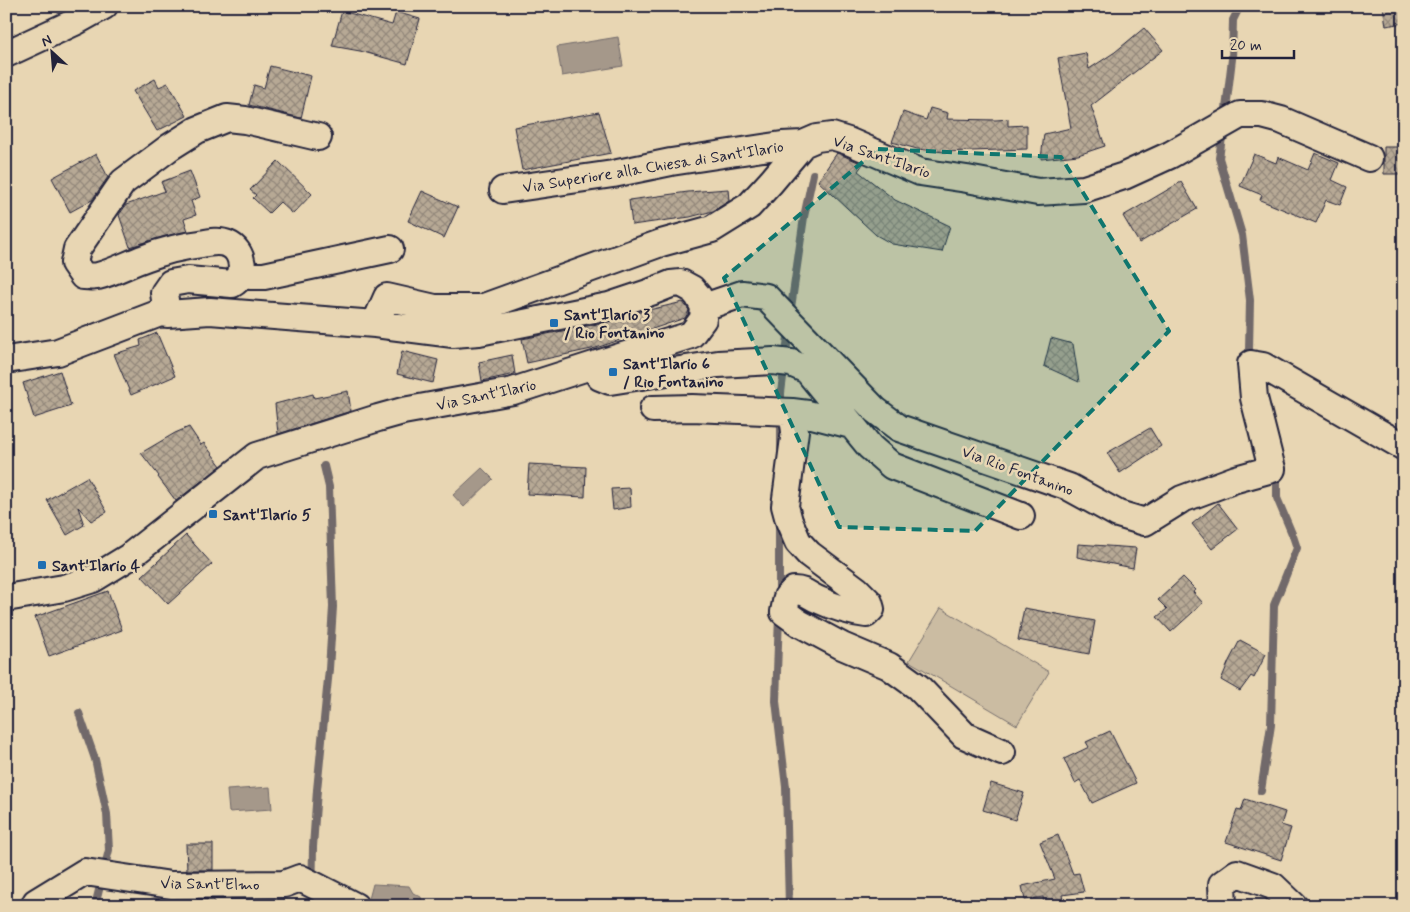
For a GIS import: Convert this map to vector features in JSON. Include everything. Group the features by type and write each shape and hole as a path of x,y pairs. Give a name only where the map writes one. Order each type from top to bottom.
{"street":[{"path":"6,54 77,21 104,6"},
{"name":"Via Sant'Ilario","path":"803,144 817,138 832,136 856,144 920,172 1038,192 1084,189 1124,176 1170,155 1240,115 1262,115 1280,120 1369,158"},
{"path":"167,314 164,293 171,283 188,280 232,284 236,282 241,273 242,261 231,245 220,241 193,245 147,257 97,276 83,276 74,263 77,249 123,182 170,147 197,130 227,118 245,120 318,137"},
{"name":"Via Superiore alla Chiesa di Sant'Ilario","path":"503,190 613,174 671,162 782,144 803,144"},
{"path":"375,324 387,297 435,308 481,308 661,243 712,229 749,206 803,144"},
{"path":"241,273 250,276 264,276 390,249"},
{"path":"6,360 58,352 160,313 210,311 375,324 453,334 479,332 609,306 671,284 681,283 692,289 704,308"},
{"name":"Via Rio Fontanino","path":"704,308 742,294 766,297 875,410 899,428 1069,486 1118,514 1145,522 1182,499 1236,479 1272,469 1254,398 1251,364 1263,366 1404,447"},
{"name":"Via Sant'Ilario","path":"6,598 64,588 93,579 129,556 257,456 403,411 513,391 691,335 703,319 704,308"},
{"path":"594,364 600,377 610,381 718,364 773,361 791,363 807,370 870,447 892,466 1022,516"},
{"path":"653,409 692,408 792,412 851,425"},
{"path":"792,412 795,431 785,506 789,521 798,542 809,554 857,590 869,602 871,609 866,614 855,612 819,600 802,590 794,590 787,597 784,612 799,623 842,646 889,666 918,687 964,736 1002,752"},
{"name":"Via Sant'Elmo","path":"36,902 85,872 171,885 284,884 300,878 355,906"},
{"path":"1223,906 1222,884 1237,873 1273,886 1294,906"}],"highlighted area":[{"path":"878,149 1061,157 1169,331 975,531 839,527 724,278"}],"shaded area":[{"path":"618,37 623,66 562,76 557,47"},
{"path":"482,468 493,479 464,507 453,495"},
{"path":"941,608 1049,672 1017,725 909,661"},
{"path":"270,787 272,809 229,812 227,790"},
{"path":"373,884 409,886 413,893 421,897 422,906 378,906 369,899"}],"building":[{"path":"1383,6 1404,6 1404,23 1386,26"},
{"path":"342,11 392,25 396,12 420,19 407,64 360,51 332,46"},
{"path":"1144,28 1163,50 1091,106 1105,146 1078,155 1041,159 1044,134 1071,128 1058,58 1086,53 1089,69 1115,52"},
{"path":"270,66 311,76 301,118 249,105 254,85 264,88"},
{"path":"155,79 159,87 168,83 187,116 157,131 133,91"},
{"path":"930,108 948,113 947,119 1008,119 1008,126 1027,125 1027,149 944,152 917,149 892,142 903,112 926,120"},
{"path":"599,112 611,153 522,170 514,127"},
{"path":"1384,147 1404,147 1404,174 1384,174"},
{"path":"837,153 863,164 858,171 895,200 950,226 942,252 892,244 876,235 818,181"},
{"path":"1315,153 1339,163 1332,180 1347,187 1340,205 1326,200 1316,223 1260,200 1262,195 1240,186 1254,154 1276,163 1278,157 1308,170"},
{"path":"96,154 108,177 92,200 70,212 52,178"},
{"path":"278,161 312,194 293,214 280,202 269,213 253,198 256,195 250,190"},
{"path":"190,171 200,197 191,201 196,215 184,219 188,231 130,247 119,215 126,205 165,191 161,182"},
{"path":"1181,182 1197,209 1139,243 1123,216"},
{"path":"728,189 729,201 713,211 690,217 632,225 629,200"},
{"path":"422,191 458,207 444,238 408,221"},
{"path":"683,302 689,310 685,318 596,348 527,363 522,339 612,321 636,313"},
{"path":"157,333 175,376 131,395 114,354 141,346 140,340"},
{"path":"1051,338 1073,344 1079,382 1044,366"},
{"path":"402,351 438,360 433,383 397,374"},
{"path":"512,355 515,374 482,381 479,362"},
{"path":"60,371 71,406 34,418 23,383"},
{"path":"348,391 351,411 278,434 275,404 313,394 314,398"},
{"path":"189,427 201,445 204,443 221,466 176,501 141,453"},
{"path":"1150,428 1161,446 1120,473 1107,453"},
{"path":"529,464 586,467 585,497 527,494"},
{"path":"87,477 107,512 91,521 78,507 84,525 67,535 47,500"},
{"path":"630,488 631,507 613,510 611,489"},
{"path":"1218,503 1238,529 1212,549 1192,524"},
{"path":"186,535 212,564 168,604 142,576"},
{"path":"1078,544 1136,548 1133,568 1077,557"},
{"path":"1183,577 1196,590 1193,592 1203,603 1171,632 1157,617 1167,609 1158,600"},
{"path":"108,591 122,630 49,656 35,617"},
{"path":"1024,608 1095,621 1089,654 1018,640"},
{"path":"1240,640 1266,654 1254,678 1251,676 1240,691 1221,680"},
{"path":"1110,731 1136,783 1092,803 1080,780 1075,783 1064,759 1089,747 1086,742"},
{"path":"991,783 1024,793 1015,820 983,810"},
{"path":"1245,799 1285,812 1281,825 1291,828 1281,860 1226,842 1237,810 1241,811"},
{"path":"1058,835 1073,874 1079,873 1084,892 1062,895 1064,906 1044,906 1043,897 1025,900 1022,886 1055,879 1040,842"},
{"path":"186,844 213,844 213,870 187,870"},
{"path":"188,900 214,900 214,906 188,906"}],"waterway":[{"path":"1225,117 1232,59 1233,20 1240,6"},
{"path":"1223,131 1219,158 1242,235 1250,300 1249,350 1251,360"},
{"path":"790,315 804,217 813,174"},
{"path":"781,449 781,393 789,329"},
{"path":"312,906 313,847 317,790 333,607 329,487 324,466"},
{"path":"1261,791 1271,725 1274,605 1297,548 1277,498 1277,471"},
{"path":"779,523 779,594"},
{"path":"779,616 776,701 786,787 789,906"},
{"path":"79,713 95,759 107,814 109,850 95,906"}],"place":[{"name":"Sant'Ilario 3 / Rio Fontanino","path":"554,323"},
{"name":"Sant'Ilario 6 / Rio Fontanino","path":"613,372"},
{"name":"Sant'Ilario 5","path":"213,514"},
{"name":"Sant'Ilario 4","path":"42,565"}]}
